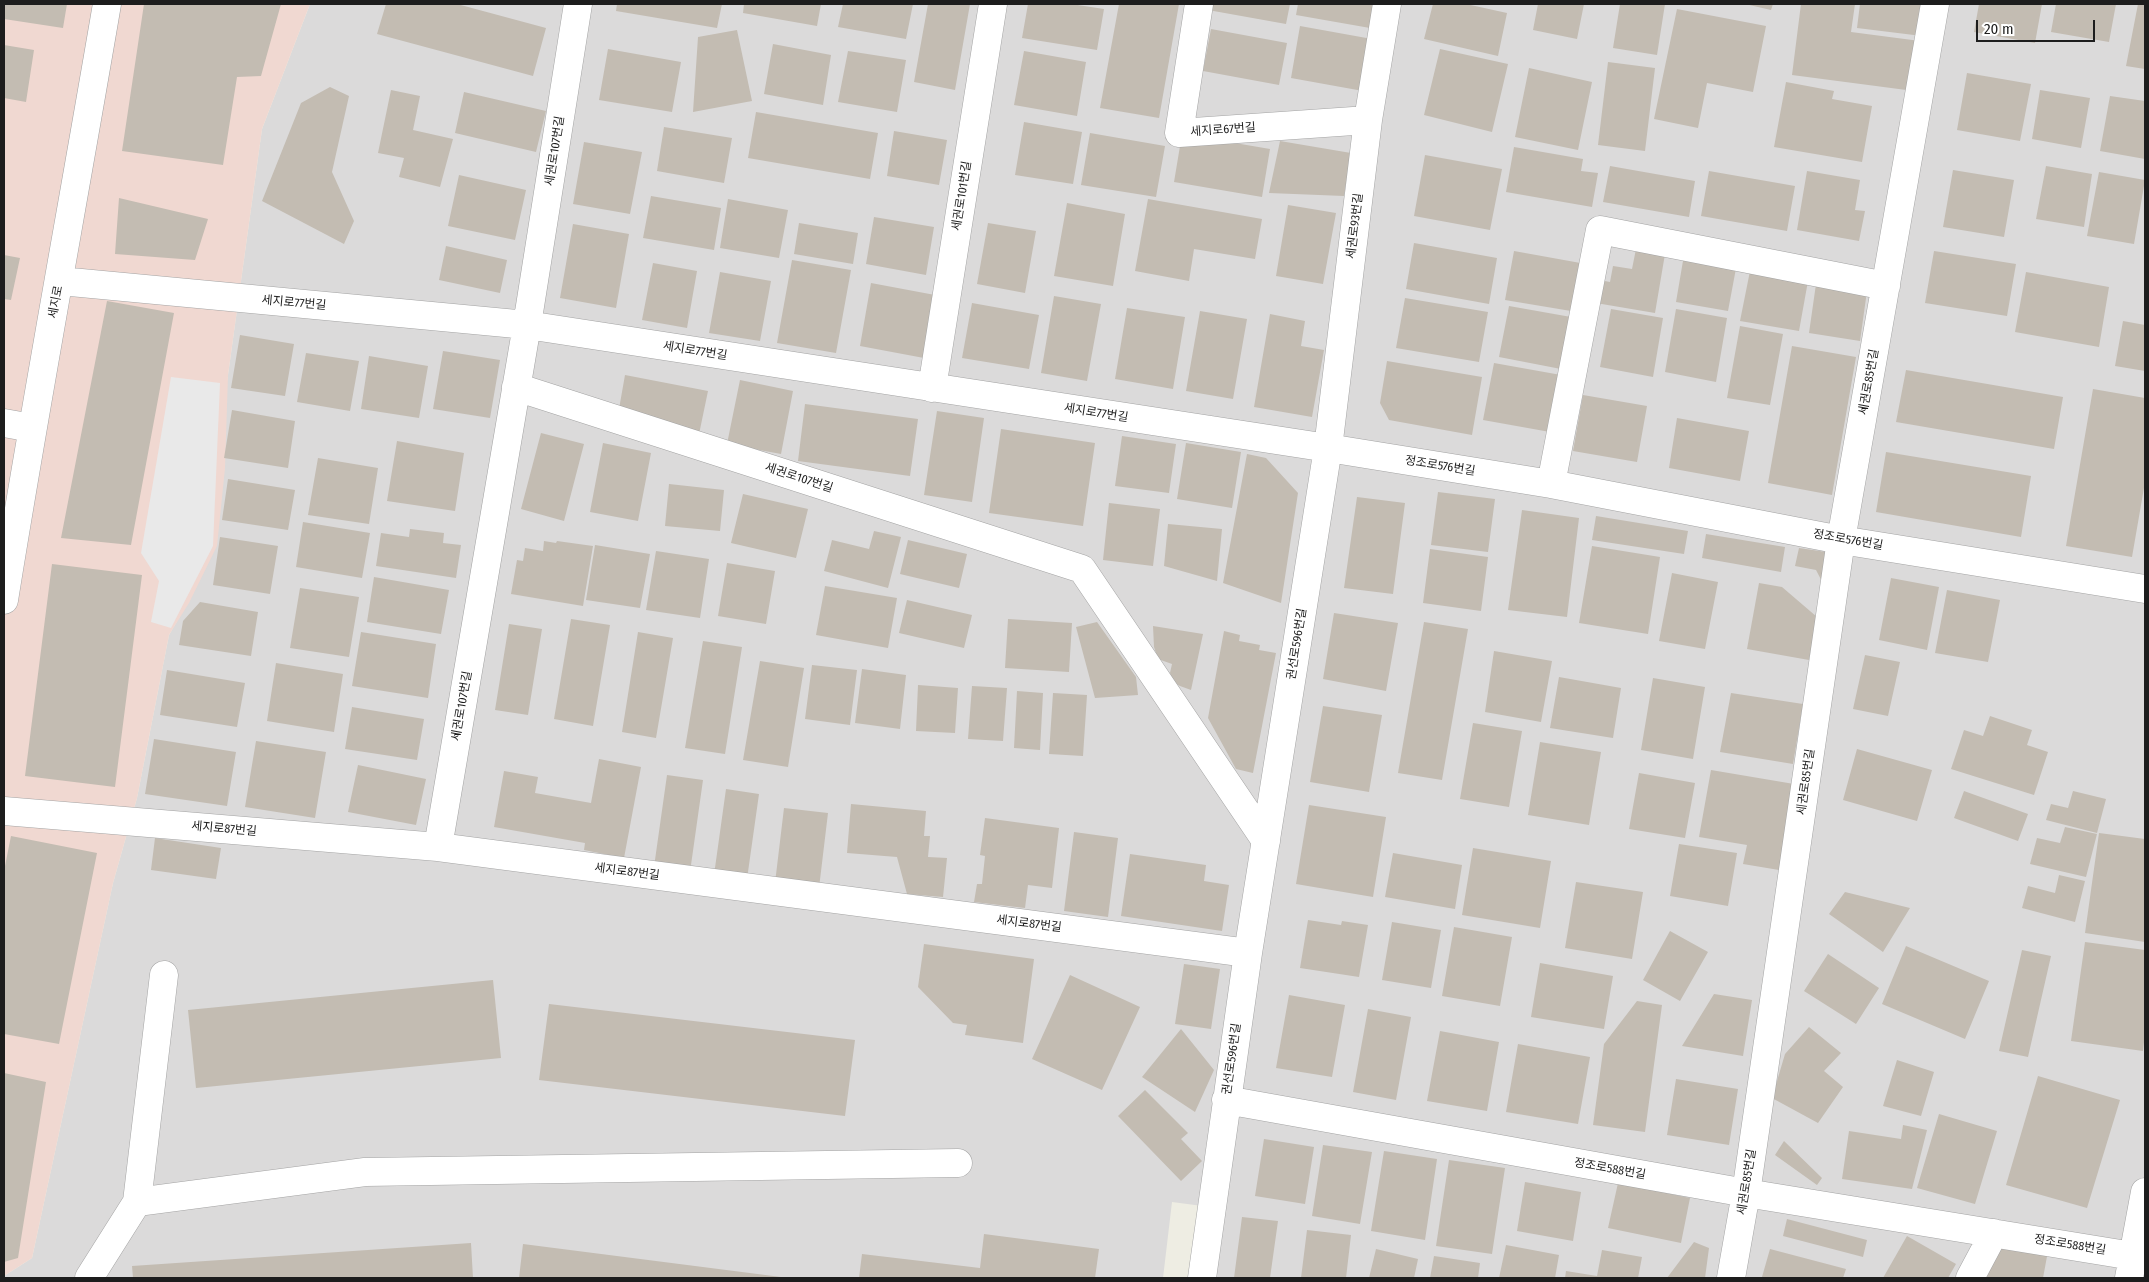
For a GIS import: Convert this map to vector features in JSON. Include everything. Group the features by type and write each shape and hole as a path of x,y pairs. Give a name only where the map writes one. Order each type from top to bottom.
{"street":[{"name":"세지로","path":"4,600 32,428 60,281 107,4"},
{"name":"세권로107번길","path":"438,847 527,325 578,4"},
{"name":"세권로101번길","path":"932,388 993,4"},
{"name":"세지로67번길","path":"1199,4 1179,133 1368,120"},
{"name":"세권로93번길","path":"1328,448 1368,120 1387,4"},
{"name":"세권로85번길","path":"1731,1278 1746,1193 1841,540 1935,4"},
{"path":"1551,484 1600,230 1886,286"},
{"name":"세지로77번길","path":"60,281 527,325 1328,448"},
{"name":"세권로107번길","path":"516,387 1082,569 1266,841"},
{"path":"4,423 32,428"},
{"name":"정조로576번길","path":"1328,448 1551,484 1841,540 2145,589"},
{"name":"권선로596번길","path":"1202,1278 1248,953 1328,448"},
{"name":"세지로87번길","path":"4,811 438,847 1248,953"},
{"path":"89,1278 137,1202 164,975"},
{"name":"정조로588번길","path":"1226,1100 1746,1193 1994,1233 2136,1264"},
{"path":"137,1202 365,1172 958,1163"},
{"path":"2136,1264 2145,1192"},
{"path":"1970,1278 1994,1233"}],"shaded area":[{"path":"4,4 310,4 262,129 228,375 225,468 217,546 189,603 169,635 137,798 113,883 32,1258 4,1276"},
{"path":"310,4 2145,4 2145,1278 1200,1278 1210,1207 1172,1202 1163,1278 4,1278 4,1276 32,1258 113,883 137,798 169,635 194,591 228,375 262,129"},
{"path":"171,377 220,383 213,546 171,628 151,622 159,581 141,553"}],"building":[{"path":"4,4 67,4 63,28 4,19"},
{"path":"144,4 281,4 261,76 237,77 223,165 122,151"},
{"path":"386,4 457,4 546,28 533,76 377,34"},
{"path":"617,4 722,4 717,28 616,11"},
{"path":"744,4 821,4 817,26 743,13"},
{"path":"843,4 913,4 906,39 838,27"},
{"path":"928,4 970,4 955,90 914,82"},
{"path":"1028,4 1071,4 1104,9 1097,50 1022,38"},
{"path":"1119,4 1179,4 1159,118 1100,108"},
{"path":"1209,4 1290,4 1286,24 1208,10"},
{"path":"1298,4 1375,4 1370,28 1296,15"},
{"path":"1433,4 1466,4 1507,13 1498,56 1424,39"},
{"path":"1538,4 1584,4 1577,39 1533,30"},
{"path":"1620,4 1665,4 1657,55 1613,48"},
{"path":"1745,4 1773,4 1771,10"},
{"path":"1801,4 1855,4 1851,32 1920,41 1914,91 1792,75"},
{"path":"1860,4 1926,4 1922,36 1857,28"},
{"path":"1979,4 2042,4 2035,43 1974,32"},
{"path":"2056,4 2116,4 2109,42 2051,32"},
{"path":"2138,4 2145,4 2145,69 2126,66"},
{"path":"1677,9 1766,26 1753,92 1707,83 1698,128 1654,119"},
{"path":"1300,26 1372,39 1363,91 1291,78"},
{"path":"1211,29 1287,43 1279,85 1203,71"},
{"path":"737,30 752,101 693,112 698,37"},
{"path":"773,44 831,55 823,105 764,94"},
{"path":"4,45 34,50 26,102 4,98"},
{"path":"608,49 681,62 672,112 599,100"},
{"path":"1440,49 1508,64 1492,132 1424,115"},
{"path":"848,51 906,60 897,112 838,102"},
{"path":"1024,51 1086,62 1077,116 1014,105"},
{"path":"1608,62 1655,68 1645,151 1598,145"},
{"path":"1529,68 1592,82 1578,150 1515,137"},
{"path":"1967,73 2031,84 2020,141 1957,130"},
{"path":"1786,82 1834,91 1832,99 1872,106 1862,162 1774,147"},
{"path":"330,87 349,96 332,172 354,221 344,244 262,201 301,103"},
{"path":"391,90 420,96 413,130 453,139 440,187 399,177 404,158 378,153"},
{"path":"2040,90 2090,98 2081,148 2032,139"},
{"path":"464,92 546,111 536,152 455,133"},
{"path":"2110,96 2145,101 2145,159 2100,151"},
{"path":"756,112 878,133 870,179 748,158"},
{"path":"1024,122 1082,132 1073,184 1015,175"},
{"path":"664,127 732,138 724,183 657,171"},
{"path":"894,131 947,140 939,185 887,176"},
{"path":"1090,133 1165,146 1156,197 1081,185"},
{"path":"1182,134 1270,149 1262,197 1174,182"},
{"path":"1280,141 1351,153 1344,196 1269,193"},
{"path":"584,142 642,152 630,214 573,204"},
{"path":"1514,147 1583,159 1581,171 1598,173 1592,207 1506,192"},
{"path":"1425,155 1502,169 1490,230 1414,216"},
{"path":"1610,166 1695,181 1689,217 1603,202"},
{"path":"2046,166 2092,174 2084,227 2036,219"},
{"path":"1953,170 2014,180 2004,237 1943,227"},
{"path":"1709,171 1795,186 1787,231 1701,216"},
{"path":"1807,171 1860,180 1855,210 1865,211 1859,241 1797,230"},
{"path":"2099,172 2145,180 2134,244 2087,236"},
{"path":"459,175 526,190 515,240 448,226"},
{"path":"651,196 721,208 714,250 643,238"},
{"path":"119,198 208,219 195,260 115,254"},
{"path":"728,199 788,210 779,258 720,248"},
{"path":"1148,199 1262,219 1255,259 1194,249 1189,281 1135,271"},
{"path":"1067,203 1125,214 1113,286 1054,276"},
{"path":"1288,205 1336,213 1323,284 1276,276"},
{"path":"874,217 934,227 926,275 866,264"},
{"path":"799,223 858,233 853,264 794,254"},
{"path":"988,223 1036,231 1025,293 977,284"},
{"path":"573,224 629,234 616,308 560,298"},
{"path":"1414,243 1497,258 1489,304 1406,289"},
{"path":"446,246 507,260 500,293 439,280"},
{"path":"1636,249 1665,254 1655,313 1590,302 1594,279 1610,282 1613,266 1632,269"},
{"path":"1514,251 1586,264 1577,312 1505,300"},
{"path":"1934,251 2016,264 2007,316 1925,303"},
{"path":"4,255 20,258 11,300 4,299"},
{"path":"1684,255 1737,263 1728,311 1676,302"},
{"path":"792,260 851,270 836,353 777,343"},
{"path":"653,263 697,271 687,328 642,320"},
{"path":"1750,271 1808,281 1799,331 1740,321"},
{"path":"720,272 771,281 760,341 709,333"},
{"path":"2026,272 2109,287 2099,347 2015,332"},
{"path":"871,283 935,295 924,358 860,346"},
{"path":"1816,284 1867,291 1860,341 1809,333"},
{"path":"1054,296 1101,304 1087,381 1041,373"},
{"path":"1405,298 1488,312 1479,362 1396,348"},
{"path":"107,301 174,313 131,545 61,538"},
{"path":"972,303 1039,315 1029,369 962,358"},
{"path":"1509,306 1571,317 1561,369 1499,357"},
{"path":"1127,308 1185,317 1173,389 1115,379"},
{"path":"1611,309 1663,318 1653,377 1600,367"},
{"path":"1676,309 1727,318 1716,382 1665,372"},
{"path":"1200,311 1247,319 1233,399 1186,391"},
{"path":"1270,314 1305,321 1301,346 1324,350 1312,417 1254,407"},
{"path":"2123,321 2145,325 2145,371 2115,366"},
{"path":"1740,326 1783,334 1770,405 1727,398"},
{"path":"240,335 294,344 285,396 231,388"},
{"path":"1792,346 1856,357 1832,495 1768,483"},
{"path":"443,351 500,360 490,418 433,409"},
{"path":"306,353 359,361 350,411 297,402"},
{"path":"369,356 428,366 419,418 361,409"},
{"path":"1387,361 1482,377 1472,435 1389,420 1380,403"},
{"path":"1494,363 1561,375 1550,432 1483,420"},
{"path":"1906,370 2063,397 2054,449 1896,422"},
{"path":"625,375 708,391 698,439 619,409"},
{"path":"740,380 793,391 781,454 727,444"},
{"path":"2093,389 2145,398 2145,482 2132,557 2066,546"},
{"path":"1583,395 1647,406 1637,462 1573,451"},
{"path":"805,404 918,419 910,476 798,461"},
{"path":"232,410 295,421 288,468 224,458"},
{"path":"937,411 984,418 972,502 924,495"},
{"path":"1677,418 1749,431 1740,481 1669,468"},
{"path":"1001,429 1095,443 1083,526 989,513"},
{"path":"541,433 584,444 564,521 521,509"},
{"path":"1122,436 1176,444 1169,493 1115,486"},
{"path":"397,441 464,453 455,511 387,501"},
{"path":"603,443 651,453 638,521 590,512"},
{"path":"1186,443 1241,452 1232,508 1177,499"},
{"path":"1886,452 2031,476 2021,537 1876,512"},
{"path":"1247,454 1266,458 1298,493 1281,603 1223,583"},
{"path":"318,458 378,468 369,524 308,515"},
{"path":"228,479 295,490 288,530 222,520"},
{"path":"669,484 724,490 720,531 665,526"},
{"path":"1438,492 1495,499 1488,552 1431,545"},
{"path":"743,494 808,509 796,558 731,543"},
{"path":"1357,497 1405,503 1393,594 1344,588"},
{"path":"1109,503 1160,509 1153,566 1103,560"},
{"path":"1522,510 1579,518 1567,617 1508,610"},
{"path":"1596,516 1688,531 1684,554 1592,540"},
{"path":"303,522 370,533 362,578 296,567"},
{"path":"1168,524 1222,529 1217,581 1164,566"},
{"path":"410,529 444,533 443,543 461,545 456,578 376,566 381,533 409,537"},
{"path":"874,531 901,537 888,588 824,571 832,540 869,549"},
{"path":"1706,534 1785,547 1781,572 1702,558"},
{"path":"220,537 278,546 270,594 213,585"},
{"path":"908,540 967,554 959,588 900,574"},
{"path":"544,541 593,546 583,606 511,594 517,560 523,561 525,548 543,551"},
{"path":"595,545 650,554 640,608 586,600"},
{"path":"1592,546 1660,557 1648,634 1579,623"},
{"path":"1799,548 1833,553 1828,593 1816,570 1795,566"},
{"path":"1430,549 1488,557 1481,611 1423,603"},
{"path":"656,551 709,559 700,618 646,610"},
{"path":"727,563 775,571 766,624 718,616"},
{"path":"52,564 142,575 115,787 25,776"},
{"path":"1672,573 1718,582 1705,649 1659,641"},
{"path":"374,577 449,590 441,634 367,622"},
{"path":"1891,578 1939,587 1927,650 1879,640"},
{"path":"1759,583 1782,587 1817,617 1809,660 1747,649"},
{"path":"825,586 897,598 888,648 816,635"},
{"path":"300,588 359,597 349,657 290,648"},
{"path":"1947,590 2000,600 1988,662 1935,653"},
{"path":"907,600 972,615 964,648 899,633"},
{"path":"200,602 258,612 251,656 179,645 183,621"},
{"path":"1334,613 1398,623 1386,691 1323,679"},
{"path":"571,619 610,625 593,726 554,719"},
{"path":"1008,619 1072,623 1069,672 1005,668"},
{"path":"1097,622 1136,677 1138,695 1095,698 1076,627"},
{"path":"1424,622 1468,629 1442,780 1398,773"},
{"path":"509,624 542,629 528,715 495,710"},
{"path":"1153,626 1203,634 1191,690 1173,682 1170,673 1172,664 1158,659 1154,647"},
{"path":"1224,631 1240,635 1239,641 1260,645 1259,650 1276,653 1253,773 1236,769 1208,718"},
{"path":"361,632 436,644 428,698 352,686"},
{"path":"638,632 673,638 656,738 622,732"},
{"path":"703,641 742,647 725,754 685,748"},
{"path":"1494,651 1552,661 1541,722 1485,712"},
{"path":"1865,655 1900,662 1888,716 1853,709"},
{"path":"760,661 804,668 788,767 743,760"},
{"path":"276,663 343,674 334,732 267,721"},
{"path":"812,665 857,670 850,725 805,719"},
{"path":"862,669 906,675 900,729 855,723"},
{"path":"167,670 245,683 237,727 160,715"},
{"path":"1559,677 1621,688 1613,738 1550,728"},
{"path":"1653,678 1705,687 1693,759 1641,750"},
{"path":"918,685 958,688 955,733 916,731"},
{"path":"972,686 1007,688 1003,741 968,739"},
{"path":"1017,691 1043,693 1040,750 1014,748"},
{"path":"1053,693 1087,695 1083,756 1049,754"},
{"path":"1731,693 1803,704 1793,764 1720,752"},
{"path":"1323,706 1382,715 1369,792 1310,782"},
{"path":"352,707 424,719 417,760 345,749"},
{"path":"1990,716 2032,730 2027,745 2048,752 2034,795 1951,769 1964,730 1983,736"},
{"path":"1473,723 1522,731 1509,807 1460,799"},
{"path":"154,739 236,752 227,806 145,794"},
{"path":"256,741 326,752 315,818 245,807"},
{"path":"1540,742 1601,752 1589,825 1528,815"},
{"path":"1857,749 1932,770 1917,821 1843,800"},
{"path":"599,759 641,767 624,858 584,850 585,843 494,827 504,771 538,777 535,793 591,803"},
{"path":"358,765 426,779 416,825 348,812"},
{"path":"1711,770 1794,784 1779,870 1743,864 1747,845 1699,837"},
{"path":"1639,773 1695,783 1685,838 1629,829"},
{"path":"667,775 703,780 690,872 654,867"},
{"path":"726,789 759,794 747,879 714,875"},
{"path":"1964,791 2028,814 2018,841 1954,818"},
{"path":"2073,791 2106,799 2097,833 2046,820 2051,804 2068,808"},
{"path":"851,804 926,811 924,836 930,836 928,857 947,858 943,897 907,894 897,857 847,853"},
{"path":"1309,805 1386,817 1373,897 1296,884"},
{"path":"784,808 828,813 819,888 775,883"},
{"path":"985,818 1059,828 1052,888 1028,885 1025,908 974,902 977,884 982,884 985,856 980,855"},
{"path":"2065,827 2097,834 2086,877 2030,864 2037,838 2060,843"},
{"path":"1074,832 1118,838 1108,917 1064,911"},
{"path":"2099,833 2145,839 2145,942 2085,933"},
{"path":"11,836 97,853 59,1044 4,1034 4,871"},
{"path":"155,838 221,848 216,879 151,870"},
{"path":"1679,844 1737,853 1728,906 1670,896"},
{"path":"1473,848 1551,861 1540,928 1462,915"},
{"path":"1393,853 1462,865 1455,909 1385,897"},
{"path":"1130,854 1206,865 1204,881 1229,885 1222,931 1121,916"},
{"path":"2059,875 2085,881 2075,922 2022,908 2028,886 2055,893"},
{"path":"1576,882 1643,892 1632,959 1565,948"},
{"path":"1845,892 1910,908 1883,952 1829,914"},
{"path":"1308,920 1341,925 1342,921 1368,925 1359,977 1300,968"},
{"path":"1392,922 1441,930 1431,988 1382,980"},
{"path":"1454,927 1512,937 1500,1006 1442,996"},
{"path":"1670,931 1708,952 1680,1001 1643,980"},
{"path":"2085,942 2145,950 2145,1033 2143,1051 2071,1041"},
{"path":"924,944 1034,959 1023,1043 965,1035 967,1025 953,1023 918,987"},
{"path":"1906,946 1989,981 1965,1039 1882,1004"},
{"path":"2022,950 2051,956 2028,1057 1999,1051"},
{"path":"1828,954 1879,988 1856,1024 1804,991"},
{"path":"1540,963 1613,976 1604,1029 1531,1017"},
{"path":"1184,964 1220,969 1211,1029 1175,1024"},
{"path":"1070,975 1140,1007 1102,1090 1032,1059"},
{"path":"493,980 501,1058 196,1088 188,1010"},
{"path":"1714,994 1752,1000 1743,1056 1682,1046"},
{"path":"1289,995 1345,1005 1332,1077 1276,1068"},
{"path":"1637,1001 1662,1005 1645,1132 1593,1125 1604,1044"},
{"path":"549,1004 855,1040 845,1116 539,1080"},
{"path":"1368,1009 1411,1017 1396,1100 1353,1092"},
{"path":"1809,1027 1841,1053 1824,1071 1843,1087 1818,1123 1772,1098 1785,1054"},
{"path":"1181,1029 1214,1070 1195,1112 1142,1077"},
{"path":"1440,1031 1499,1042 1487,1111 1427,1101"},
{"path":"1518,1044 1590,1057 1578,1124 1506,1112"},
{"path":"1897,1060 1934,1072 1921,1116 1883,1106"},
{"path":"4,1073 46,1082 18,1258 4,1262"},
{"path":"2038,1076 2120,1100 2087,1208 2006,1185"},
{"path":"1676,1079 1738,1089 1729,1145 1667,1135"},
{"path":"1145,1090 1188,1133 1181,1139 1202,1161 1181,1181 1118,1116"},
{"path":"1939,1114 1997,1131 1975,1204 1917,1188"},
{"path":"1903,1125 1927,1130 1912,1189 1842,1179 1849,1131 1901,1139"},
{"path":"1264,1139 1314,1147 1305,1204 1255,1196"},
{"path":"1784,1141 1822,1178 1817,1185 1775,1155"},
{"path":"1323,1145 1372,1152 1360,1224 1312,1216"},
{"path":"1384,1151 1437,1159 1425,1240 1371,1231"},
{"path":"1449,1160 1505,1168 1492,1254 1436,1246"},
{"path":"1525,1182 1581,1192 1573,1241 1517,1231"},
{"path":"1618,1183 1690,1198 1681,1243 1608,1228"},
{"path":"1242,1217 1278,1221 1270,1278 1234,1278"},
{"path":"1787,1219 1867,1240 1863,1257 1783,1236"},
{"path":"1307,1230 1351,1235 1346,1278 1301,1278"},
{"path":"984,1234 1099,1249 1095,1278 859,1278 862,1254 980,1268"},
{"path":"1907,1236 1956,1264 1948,1278 1883,1278"},
{"path":"2003,1241 2048,1251 2043,1278 1983,1278"},
{"path":"1694,1242 1709,1248 1705,1278 1667,1278"},
{"path":"471,1243 473,1278 133,1278 132,1266"},
{"path":"523,1244 781,1277 781,1278 519,1278"},
{"path":"1506,1245 1559,1255 1555,1278 1499,1278"},
{"path":"1376,1249 1418,1259 1414,1278 1369,1278"},
{"path":"1770,1249 1846,1269 1843,1278 1762,1277"},
{"path":"1602,1250 1642,1257 1638,1278 1565,1278 1566,1271 1597,1276"},
{"path":"1434,1256 1480,1263 1478,1278 1430,1278"}]}
